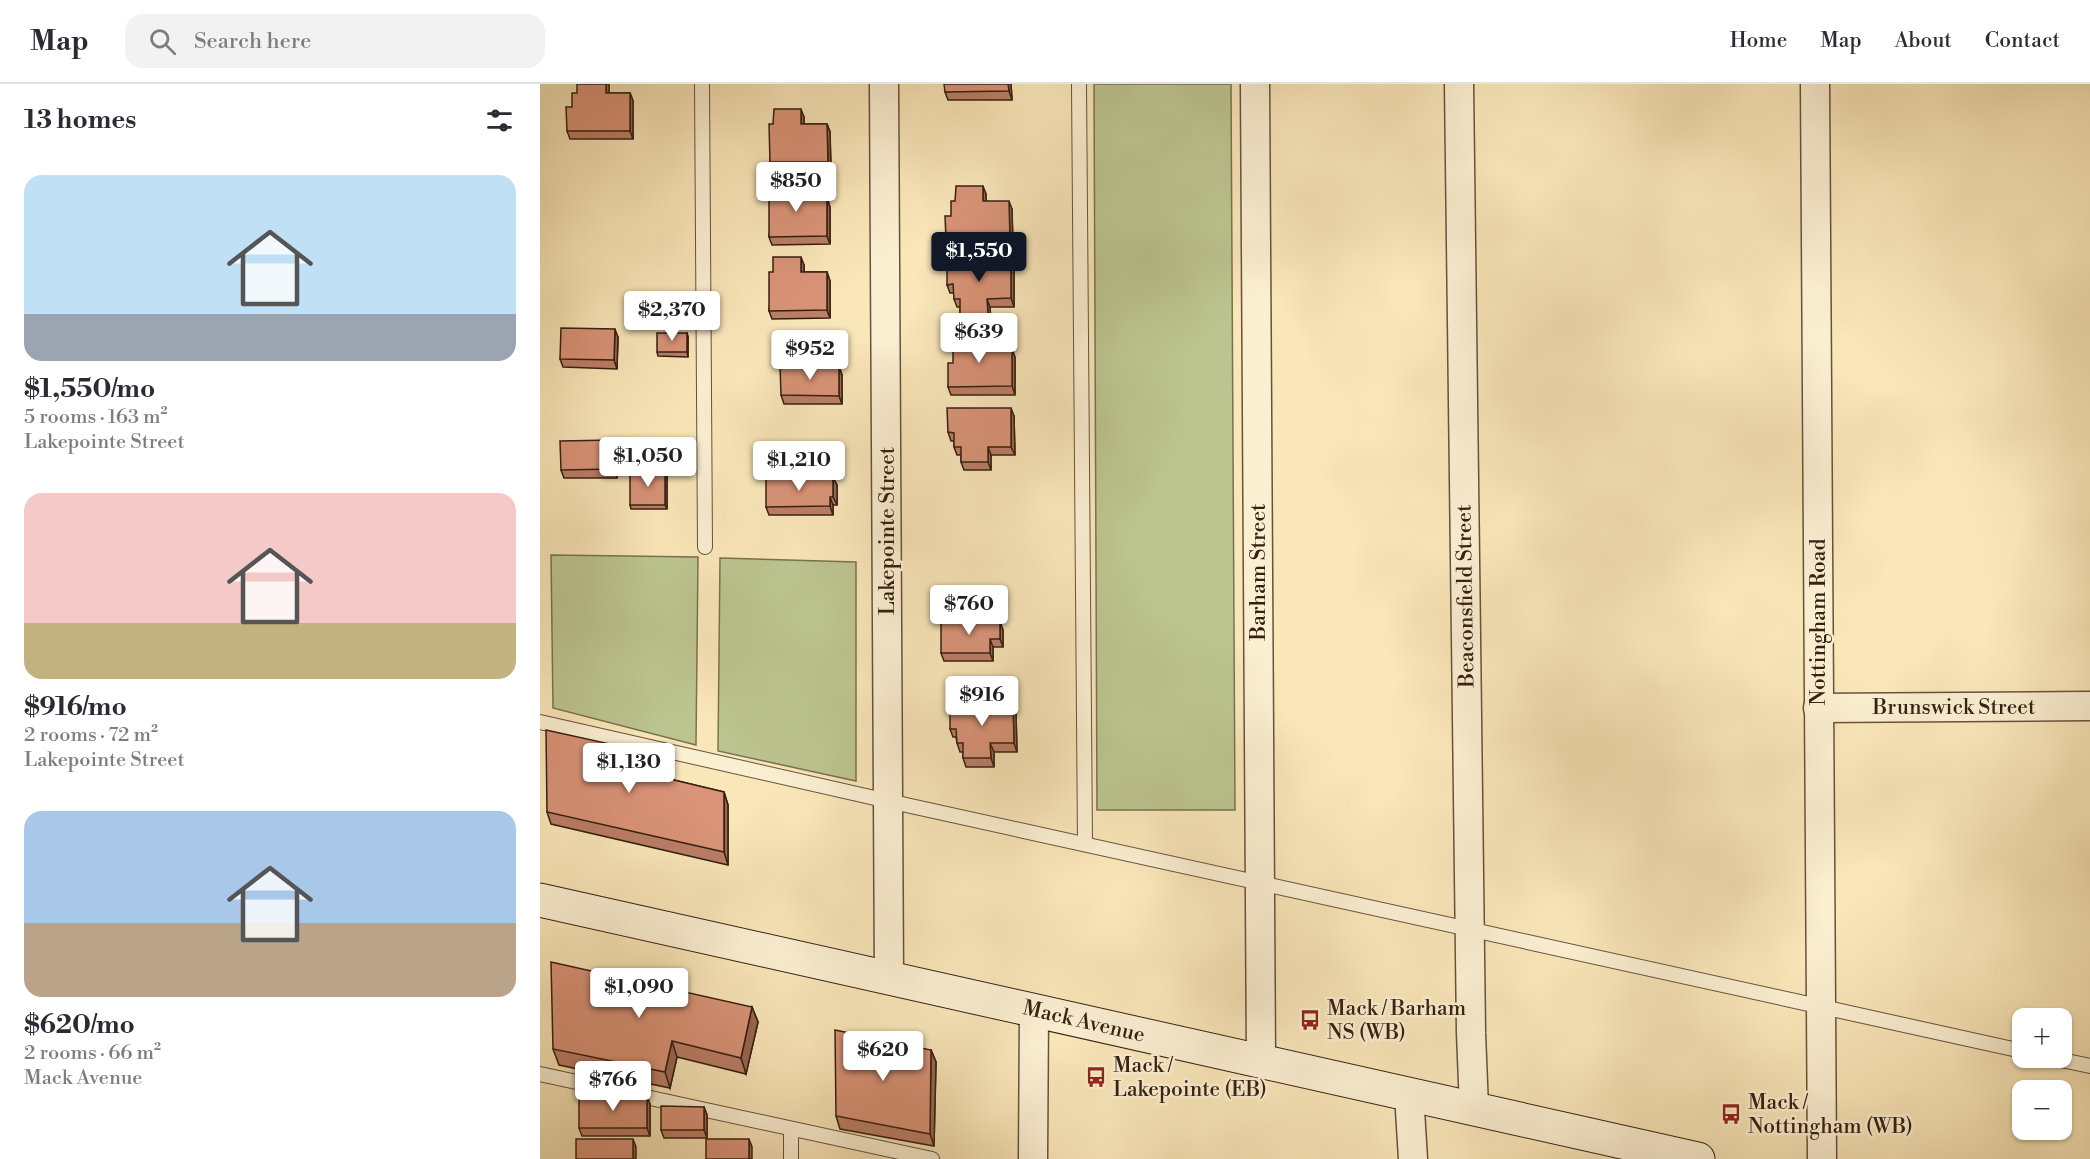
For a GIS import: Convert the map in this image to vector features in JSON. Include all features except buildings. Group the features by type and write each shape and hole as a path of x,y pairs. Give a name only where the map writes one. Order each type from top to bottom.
{"main road":[{"name":"Mack Avenue","path":"540,900 1698,1159"}],"street":[{"name":"Lakepointe Street","path":"884,84 889,978"},
{"name":"Barham Street","path":"1255,84 1261,1061"},
{"name":"Beaconsfield Street","path":"1459,84 1470,1032 1474,1108"},
{"name":"Nottingham Road","path":"1815,84 1822,1159"},
{"name":"Brunswick Street","path":"1818,708 2090,706"},
{"path":"1034,1010 1034,1159"},
{"path":"1409,1094 1413,1159"}],"lane":[{"path":"702,84 705,547"},
{"path":"1079,84 1085,844"},
{"path":"540,722 2012,1049"},
{"path":"2072,1062 2090,1066"},
{"path":"540,1074 932,1159"},
{"path":"791,1129 791,1159"}],"green space":[{"path":"1094,84 1231,84 1235,810 1097,810"},
{"path":"551,555 698,557 696,745 553,708"},
{"path":"720,558 856,562 856,781 718,751"}],"place":[{"name":"Mack / Barham NS (WB)","path":"1310,1020"},
{"name":"Mack / Lakepointe (EB)","path":"1096,1077"},
{"name":"Mack / Nottingham (WB)","path":"1731,1114"}]}
